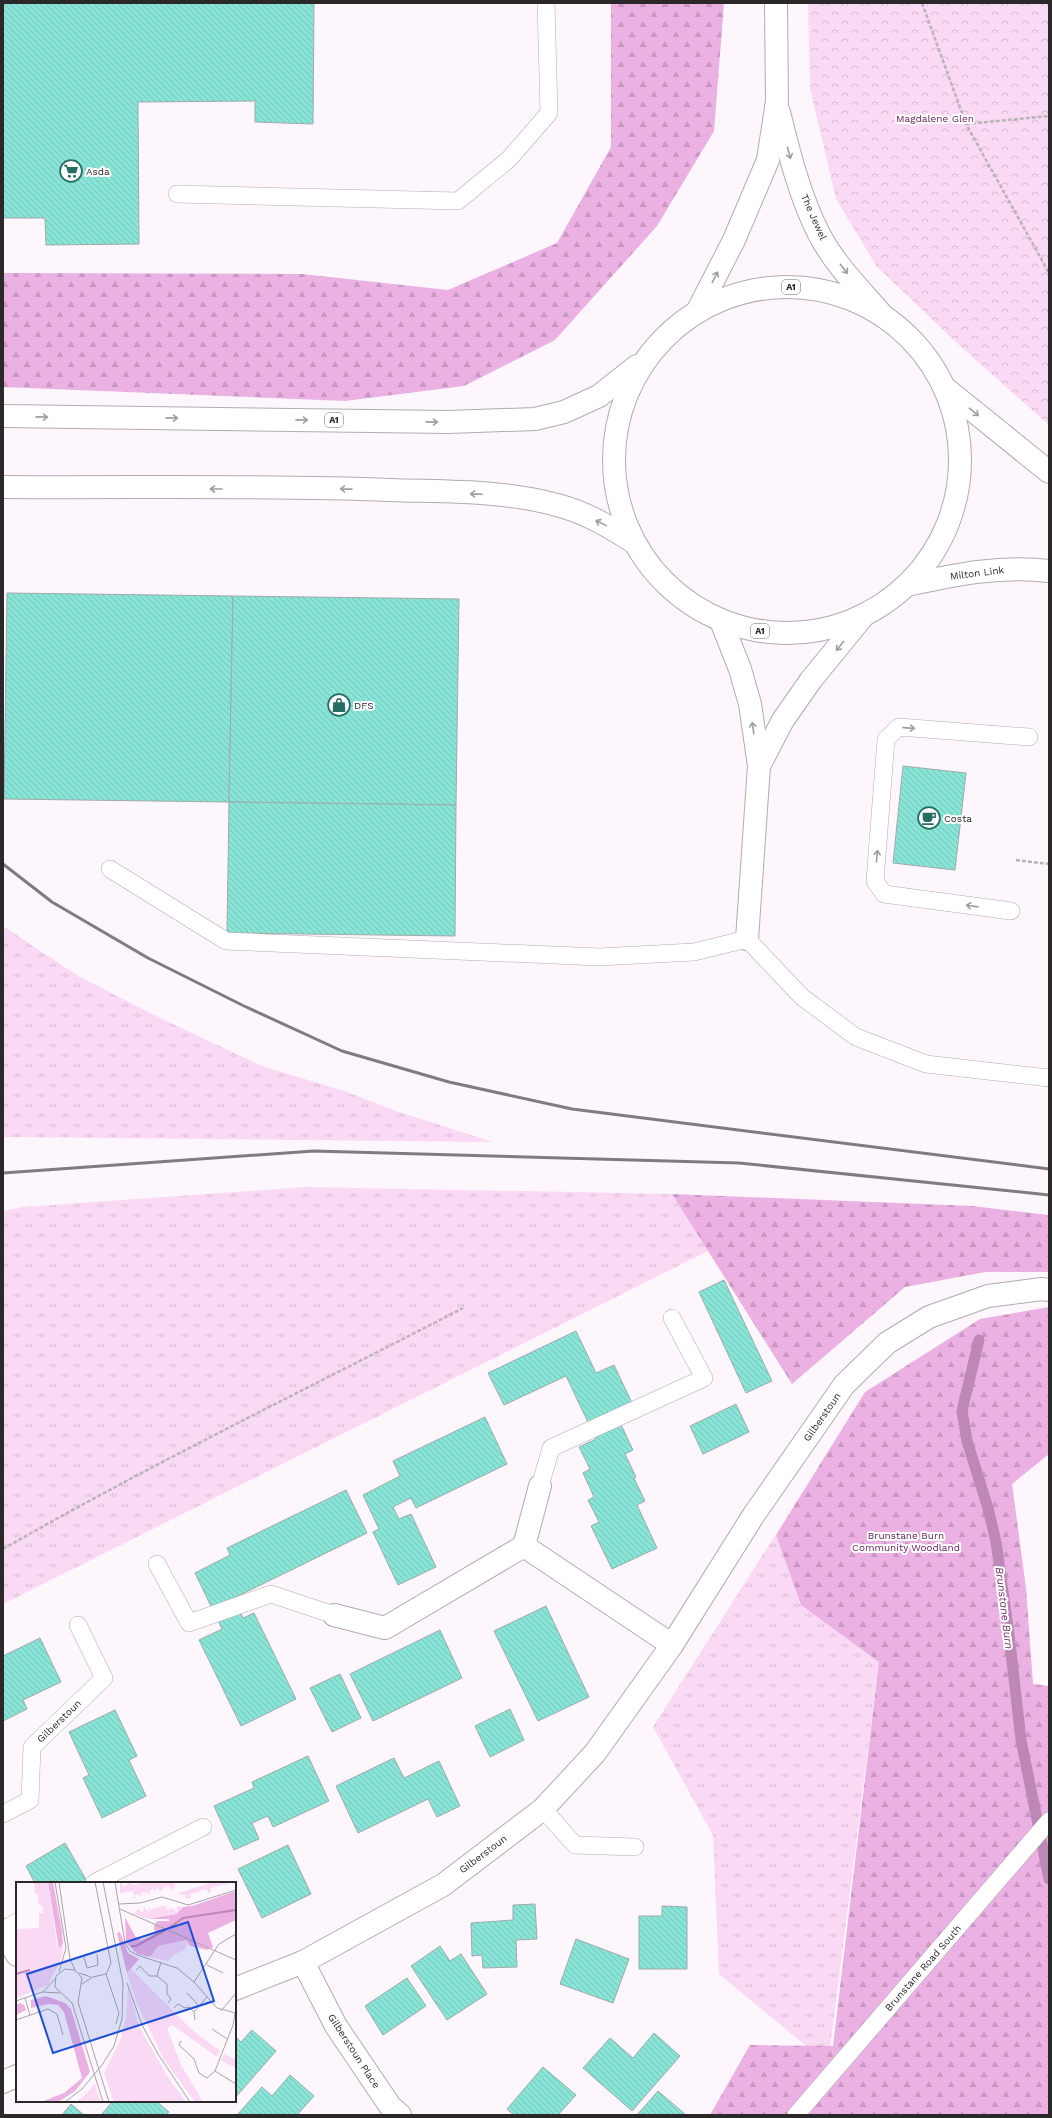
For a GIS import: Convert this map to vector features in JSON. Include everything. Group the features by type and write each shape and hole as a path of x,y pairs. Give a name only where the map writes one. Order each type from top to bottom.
{"street":[{"name":"The Jewel","path":"697,312 734,240 763,176 768,160 777,101 776,3"},
{"name":"The Jewel","path":"777,101 790,155 819,235 843,268 884,316"},
{"name":"A1","path":"3,416 448,422 535,419 564,412 600,396 648,357 676,327 697,312 731,296 758,289 788,287 813,289 852,299 884,316 907,336 921,352 930,363 944,387 954,414 959,442 960,468 956,500 943,535 926,563 907,585 888,601 864,615 834,627 796,634 758,631 721,621 708,615 679,596 650,567 634,543 624,521 616,490 613,464 617,426 627,393 648,357"},
{"name":"A1","path":"944,387 1049,472"},
{"name":"A1","path":"3,487 346,489 514,496 558,505 584,514 610,527 634,543"},
{"name":"Milton Link","path":"907,585 956,574 995,569 1028,568 1049,571"},
{"path":"759,766 782,720 811,680 864,615"},
{"path":"721,621 740,669 750,704 759,766 747,939"},
{"name":"Gilberstoun","path":"236,1989 303,1962 443,1885 543,1809 595,1753 672,1645 753,1516 844,1385 887,1343 930,1317 988,1296 1042,1289 1049,1290"},
{"path":"334,1615 385,1628 524,1546 540,1486"},
{"path":"524,1546 672,1645"},
{"path":"3,1930 16,1953"},
{"name":"Gilberstoun Place","path":"303,1962 336,2026 390,2106 400,2115"},
{"path":"3,2082 16,2076"}],"lane":[{"path":"177,194 458,201 508,159 549,113 546,3"},
{"path":"1011,911 884,894 875,881 886,739 898,728 1029,737"},
{"path":"110,869 226,941 599,957 694,952 747,939 802,997 856,1037 926,1064 1049,1078"},
{"path":"540,1486 551,1448 704,1378 672,1318"},
{"path":"157,1564 189,1623 271,1594 334,1615"},
{"name":"Gilberstoun","path":"3,1814 30,1800 32,1748 104,1678 78,1625"},
{"path":"543,1809 575,1845 635,1847"},
{"name":"Brunstane Road South","path":"796,2115 1049,1820"},
{"path":"96,1882 203,1827"},
{"path":"3,1930 16,1923"}],"path":[{"path":"922,3 966,124 1049,273"},
{"path":"966,124 1049,116"},
{"path":"1016,860 1049,864"},
{"path":"3,1549 67,1512 208,1438 463,1308"}],"green space":[{"path":"611,3 724,3 714,131 657,226 555,340 464,386 345,401 3,387 3,273 302,274 448,290 557,243 611,147"},
{"name":"Magdalene Glen","path":"808,3 1049,3 1049,425 959,345 877,267 836,199 810,88"},
{"path":"3,926 78,976 154,1015 262,1066 347,1092 399,1112 493,1142 3,1137"},
{"path":"305,1187 672,1194 708,1251 3,1604 3,1211 24,1207"},
{"path":"672,1194 972,1206 1049,1215 1049,1272 985,1272 905,1287 792,1384"},
{"name":"Brunstane Burn Community Woodland","path":"1049,1307 1049,1454 1012,1484 1026,1588 1033,1684 1049,1686 1049,2115 710,2115 750,2045 833,2046 879,1662 801,1605 776,1535 865,1392 980,1319"},
{"path":"776,1534 800,1603 879,1662 828,2064 719,1974 713,1835 653,1727"}],"building":[{"name":"Asda","path":"3,3 314,3 313,124 255,122 255,101 138,102 139,244 46,245 45,218 3,218"},
{"path":"7,593 233,596 229,802 4,799"},
{"path":"233,596 459,599 456,805 229,802"},
{"name":"Costa","path":"903,766 966,773 955,870 893,863"},
{"path":"229,802 456,805 455,936 227,933"},
{"path":"724,1280 772,1381 746,1393 699,1292"},
{"path":"576,1331 596,1373 614,1365 632,1403 615,1412 633,1450 625,1454 645,1501 637,1505 657,1548 612,1569 591,1526 599,1522 588,1500 594,1497 583,1473 590,1469 579,1447 596,1439 566,1376 504,1405 488,1373"},
{"path":"736,1404 749,1432 703,1454 690,1426"},
{"path":"485,1417 507,1464 416,1508 411,1498 393,1507 399,1519 411,1514 436,1567 398,1585 373,1532 379,1529 363,1495 400,1476 393,1461"},
{"path":"346,1490 367,1533 234,1598 243,1618 254,1613 296,1699 241,1726 199,1640 222,1629 195,1573 230,1555 227,1548"},
{"path":"546,1606 589,1697 538,1721 494,1631"},
{"path":"440,1630 462,1678 373,1721 350,1674"},
{"path":"40,1638 61,1682 23,1700 27,1709 3,1721 3,1656"},
{"path":"340,1674 361,1718 332,1732 310,1688"},
{"path":"510,1709 524,1740 490,1757 475,1726"},
{"path":"115,1710 137,1756 129,1760 146,1796 102,1818 83,1778 89,1775 69,1732"},
{"path":"308,1756 329,1801 273,1827 268,1816 252,1823 259,1839 234,1850 214,1806 254,1788 252,1782"},
{"path":"394,1758 404,1778 439,1761 460,1806 437,1817 428,1799 358,1833 336,1786"},
{"path":"65,1843 87,1882 54,1882 53,1880 50,1882 34,1882 26,1866"},
{"path":"288,1845 311,1894 262,1918 238,1869"},
{"path":"535,1904 537,1939 516,1940 517,1967 483,1968 482,1955 472,1956 471,1923 513,1920 513,1905"},
{"path":"662,1906 687,1907 687,1969 639,1969 639,1916 662,1916"},
{"path":"576,1939 629,1959 613,2003 560,1984"},
{"path":"440,1946 450,1961 461,1954 487,1994 447,2020 411,1966"},
{"path":"407,1978 426,2006 383,2035 365,2006"},
{"path":"252,2030 276,2051 236,2097 236,2037 241,2042"},
{"path":"654,2033 680,2056 632,2111 583,2068 610,2038 633,2058"},
{"path":"543,2067 576,2095 558,2115 514,2115 507,2109"},
{"path":"290,2075 314,2096 297,2115 237,2115 262,2087 272,2096"},
{"path":"658,2091 686,2115 637,2115"},
{"path":"112,2102 157,2102 169,2112 166,2115 101,2115"},
{"path":"71,2104 84,2115 62,2115"}],"waterway":[{"name":"Brunstane Burn","path":"979,1340 962,1411 967,1441 988,1508 996,1542 1009,1634 1021,1740 1049,1879"}],"railway":[{"path":"3,864 52,902 148,958 244,1006 342,1051 449,1082 572,1109 1049,1169"},
{"path":"3,1173 314,1151 739,1163 1049,1195"}],"place":[{"name":"Asda","path":"71,171"},
{"name":"DFS","path":"339,705"},
{"name":"Costa","path":"929,818"}]}
